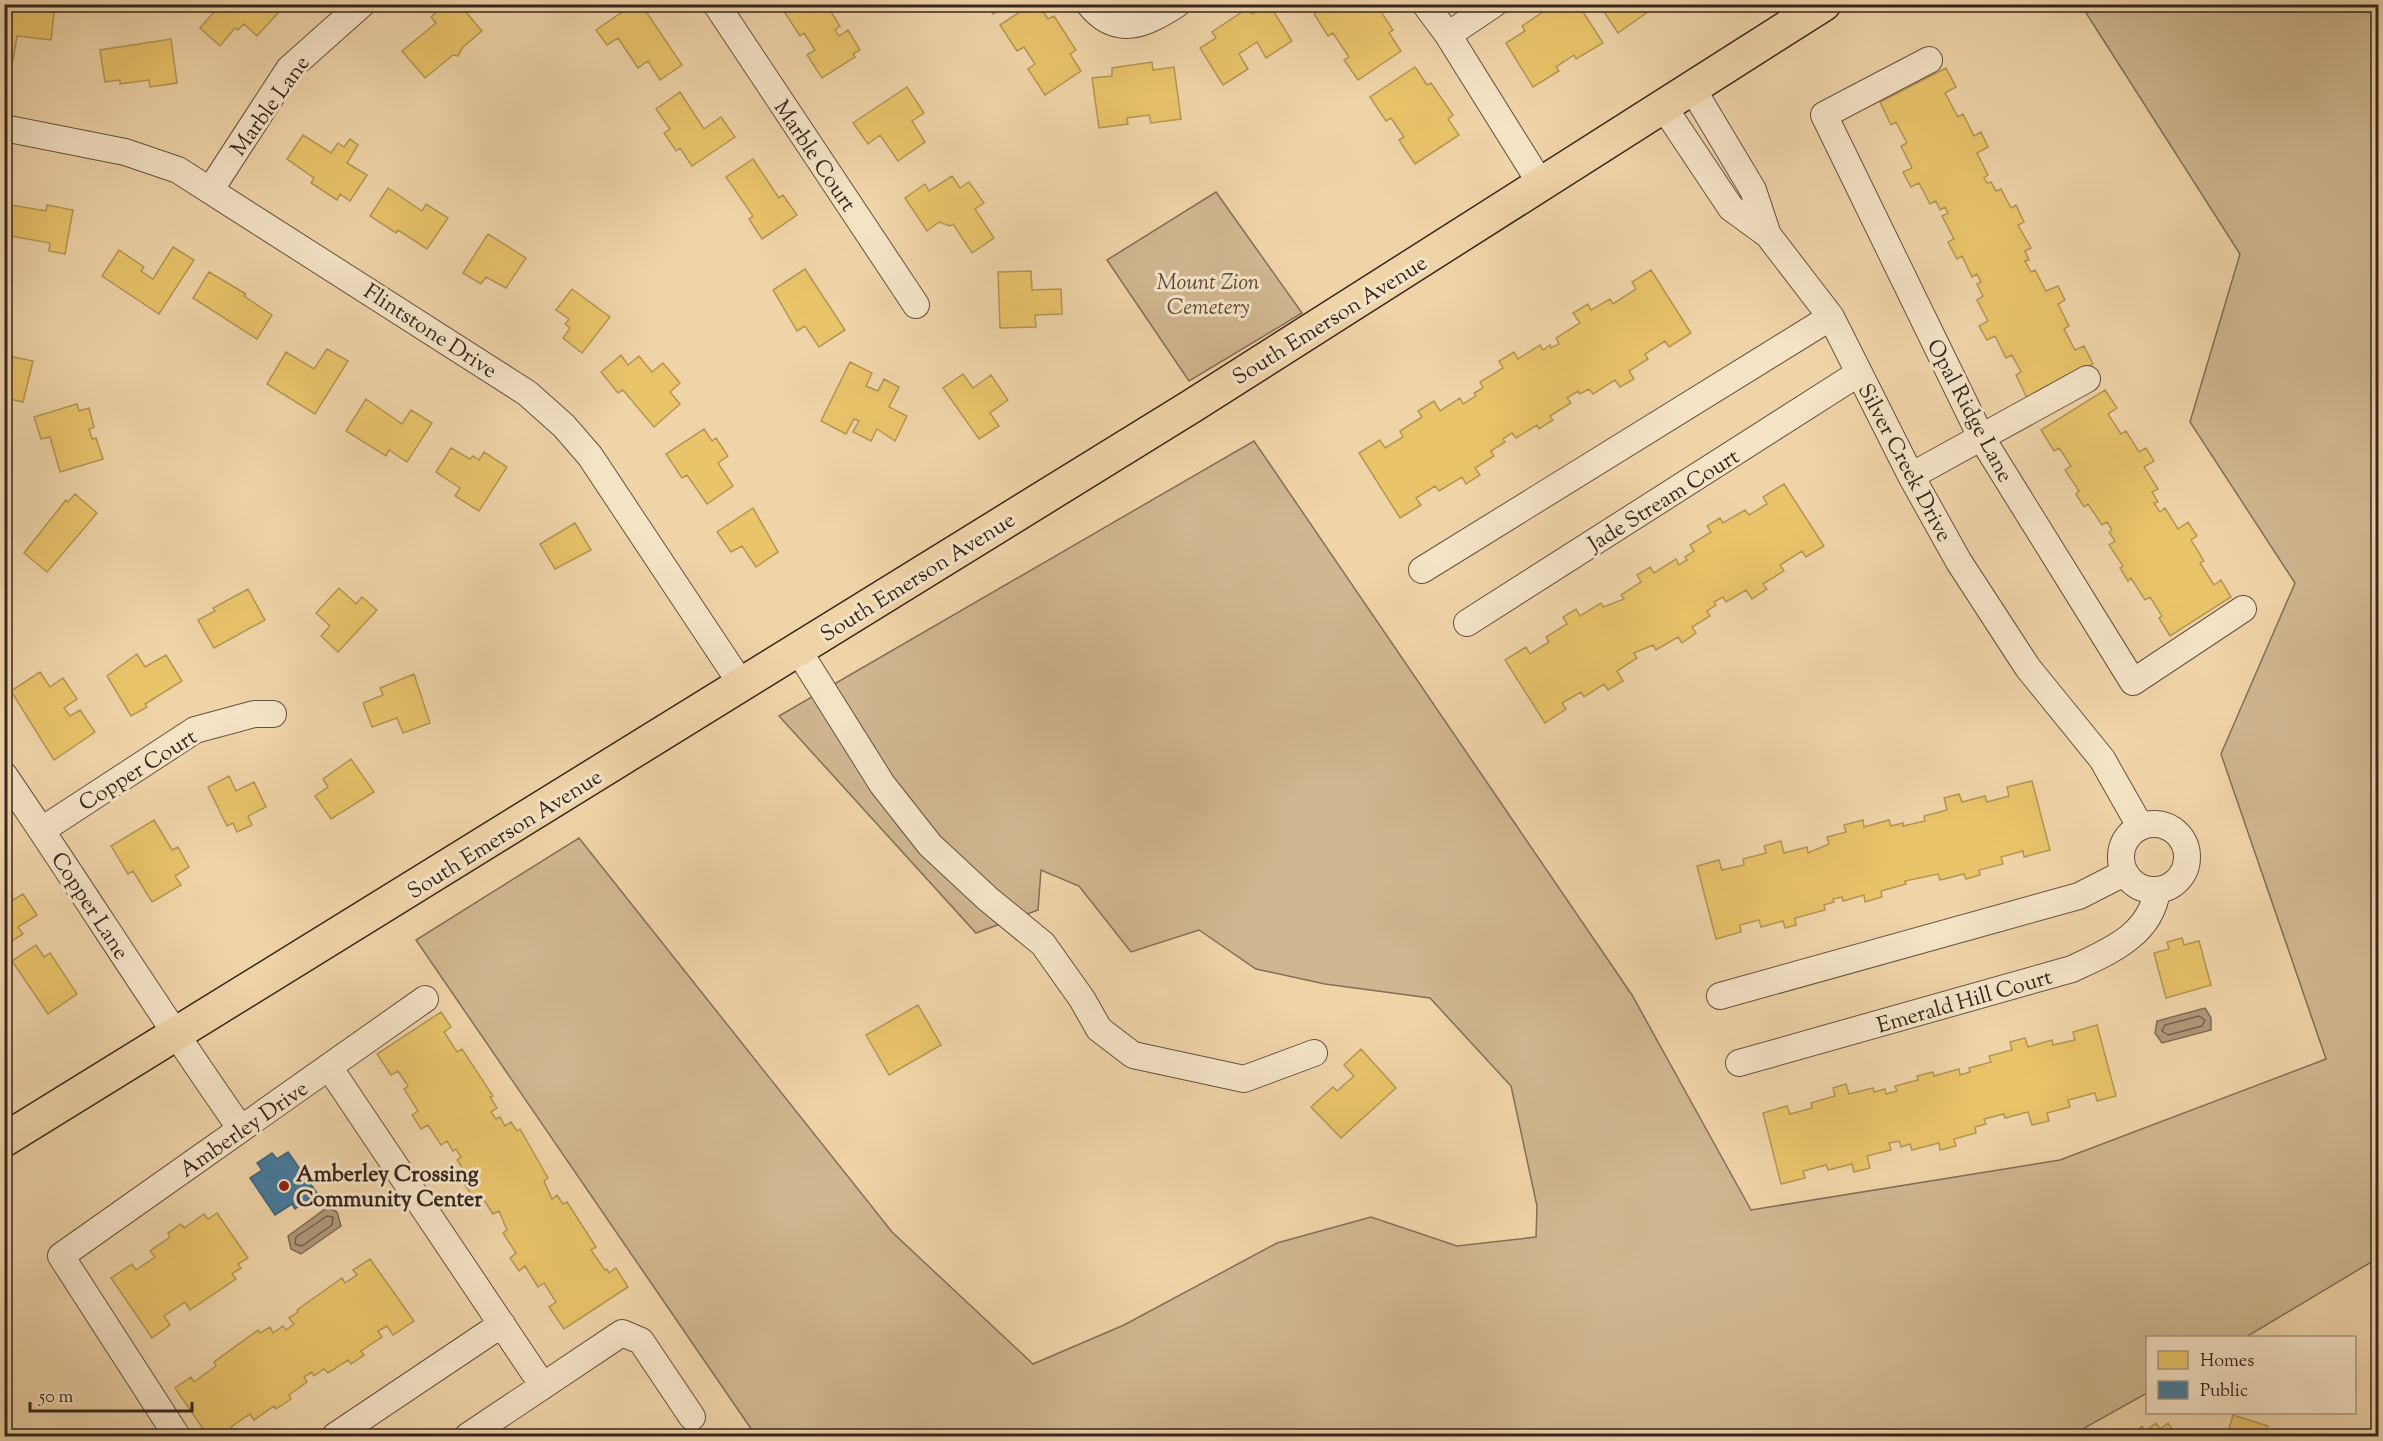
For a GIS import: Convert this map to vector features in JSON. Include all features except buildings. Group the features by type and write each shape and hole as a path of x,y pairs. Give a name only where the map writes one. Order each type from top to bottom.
{"main road":[{"name":"South Emerson Avenue","path":"4,1140 176,1036 1202,399 1824,4"}],"street":[{"name":"Marble Lane","path":"211,189 289,69 362,4"},
{"name":"Marble Court","path":"716,4 916,305"},
{"path":"1089,4 1109,21 1129,25 1149,22 1177,4"},
{"path":"1425,4 1448,34 1541,184"},
{"path":"1448,34 1494,4"},
{"name":"Opal Ridge Lane","path":"1929,60 1824,115 1981,437 2133,682 2243,609"},
{"path":"1692,88 1753,190 1768,235"},
{"name":"Silver Creek Drive","path":"1663,106 1731,208 1768,235 1831,317 1911,477 1959,562 2021,659 2102,759 2140,826"},
{"name":"Flintstone Drive","path":"4,128 144,157 178,170 510,381 543,405 564,426 602,473 742,685"},
{"path":"1422,570 1831,317"},
{"name":"Jade Stream Court","path":"1467,623 1859,373"},
{"path":"1911,477 2087,379"},
{"path":"798,650 882,784 930,845 988,899 1043,944 1100,1029 1133,1055 1244,1079 1314,1053"},
{"name":"Copper Court","path":"42,830 195,730 254,714 273,714"},
{"name":"Copper Lane","path":"4,774 176,1036 241,1129"},
{"path":"2161,824 2171,828 2185,844 2187,854 2183,875 2167,888 2157,891 2138,887 2124,873 2121,862 2124,841 2140,826 2161,824"},
{"path":"1720,996 2079,896 2124,873"},
{"name":"Emerald Hill Court","path":"1739,1063 2072,969 2122,945 2144,923 2155,904 2157,891"},
{"name":"Amberley Drive","path":"177,1437 61,1256 424,999"},
{"path":"329,1066 543,1386"},
{"path":"335,1437 502,1324"},
{"path":"468,1437 622,1333 641,1341 692,1417"}],"green space":[{"path":"2081,5 2378,5 2378,1258 2248,1336 2146,1336 2146,1394 2086,1427 2077,1436 756,1436 416,940 579,838 892,1232 1033,1364 1124,1325 1277,1243 1371,1217 1457,1246 1536,1237 1537,1206 1511,1086 1430,998 1325,984 1256,969 1199,930 1131,952 1079,886 1041,870 1038,910 976,933 779,716 1254,441 1632,995 1751,1210 2060,1160 2326,1059 2221,754 2295,583 2190,422 2240,254"},
{"name":"Mount Zion Cemetery","path":"1216,192 1302,313 1189,381 1107,260"}],"water":[{"path":"2205,1008 2211,1018 2211,1030 2162,1043 2155,1033 2157,1021"},
{"path":"328,1207 337,1212 341,1226 301,1254 291,1249 288,1236"}],"place":[{"name":"Amberley Crossing Community Center","path":"284,1186"}]}
